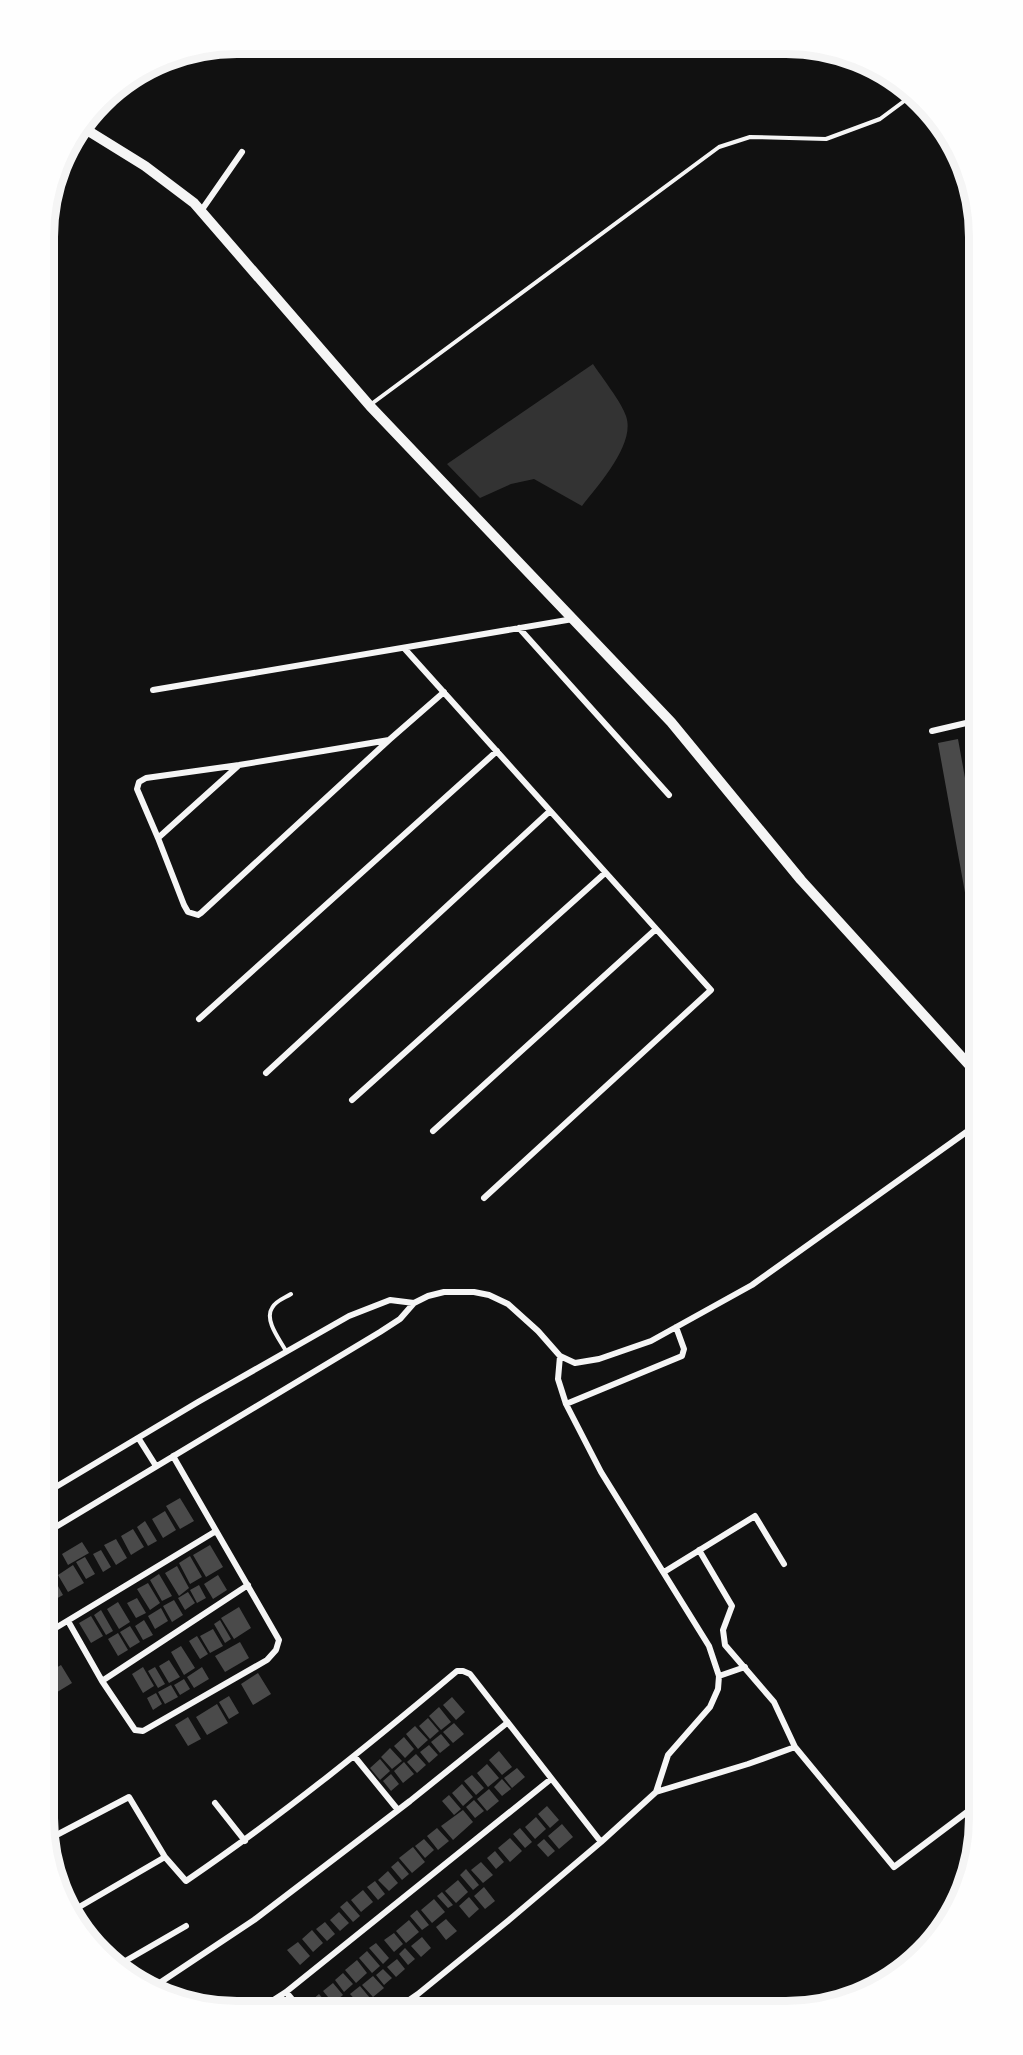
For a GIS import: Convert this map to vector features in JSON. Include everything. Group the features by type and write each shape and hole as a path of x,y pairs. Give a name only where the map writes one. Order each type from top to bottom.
{"main road":[{"path":"88,131 144,166 194,203 369,406 671,722 801,880 969,1065"}],"street":[{"path":"201,211 242,152"},
{"path":"153,690 573,619"},
{"path":"519,628 669,795"},
{"path":"404,648 711,990 484,1198"},
{"path":"389,740 146,778 139,782 137,789 188,912 198,915 444,692"},
{"path":"932,731 969,722"},
{"path":"199,1019 497,751"},
{"path":"158,838 238,765"},
{"path":"266,1073 550,811"},
{"path":"352,1100 605,873"},
{"path":"433,1131 656,929"},
{"path":"54,1488 198,1402 349,1316 390,1300 414,1303 444,1292 474,1292 489,1295 508,1304 538,1331 560,1356 575,1363 599,1359 651,1341 752,1285 969,1130"},
{"path":"54,1527 380,1332 400,1319 414,1303"},
{"path":"566,1404 682,1356 684,1349 675,1328"},
{"path":"560,1356 558,1379 566,1404 601,1472 709,1646 719,1676 718,1689 710,1707 668,1755 656,1792"},
{"path":"139,1439 156,1466"},
{"path":"68,1621 102,1681 135,1730 143,1731 267,1660 276,1650 279,1640 173,1456"},
{"path":"664,1572 755,1516 784,1564"},
{"path":"54,1629 216,1531"},
{"path":"699,1550 732,1606 723,1630 725,1645 774,1702 795,1747 894,1867 969,1811"},
{"path":"102,1681 248,1585"},
{"path":"719,1676 744,1667"},
{"path":"55,1836 129,1797 165,1857 186,1881 245,1841 354,1756 457,1671 463,1671 470,1674 601,1842"},
{"path":"159,1983 254,1920 507,1723"},
{"path":"408,2001 509,1920 656,1792 795,1747"},
{"path":"354,1756 398,1810"},
{"path":"272,2001 551,1779"},
{"path":"215,1803 245,1841"},
{"path":"78,1908 165,1857"},
{"path":"124,1962 186,1926"},
{"path":"286,1992 294,2001"}],"lane":[{"path":"369,406 719,147 750,137 826,139 880,119 907,99"},
{"path":"286,1352 269,1317 275,1304 291,1294"}],"shaded area":[{"path":"593,364 620,404 628,427 626,439 614,464 582,506 534,479 511,484 480,498 447,464"}],"building":[{"path":"958,739 969,800 969,915 938,743"},
{"path":"180,1498 194,1521 180,1529 166,1506"},
{"path":"165,1511 176,1530 163,1538 152,1519"},
{"path":"145,1521 157,1541 148,1546 137,1527"},
{"path":"133,1529 144,1547 131,1555 121,1536"},
{"path":"116,1539 127,1558 116,1565 104,1545"},
{"path":"82,1542 89,1553 68,1565 62,1554"},
{"path":"210,1545 223,1567 206,1577 193,1555"},
{"path":"101,1550 111,1567 103,1572 93,1554"},
{"path":"190,1556 202,1577 190,1584 179,1563"},
{"path":"85,1557 95,1574 86,1579 76,1562"},
{"path":"73,1565 84,1583 68,1592 58,1575"},
{"path":"177,1566 189,1588 179,1596 165,1573"},
{"path":"159,1574 172,1596 162,1601 150,1580"},
{"path":"218,1575 227,1590 213,1599 204,1584"},
{"path":"54,1579 63,1595 54,1600"},
{"path":"148,1583 160,1603 150,1610 137,1589"},
{"path":"199,1585 206,1598 197,1603 190,1590"},
{"path":"188,1592 195,1603 185,1610 178,1598"},
{"path":"137,1598 146,1613 136,1618 127,1603"},
{"path":"174,1600 183,1615 172,1622 163,1606"},
{"path":"118,1602 130,1622 119,1629 107,1609"},
{"path":"239,1607 251,1628 234,1639 221,1618"},
{"path":"161,1608 168,1621 155,1629 148,1616"},
{"path":"101,1610 113,1631 106,1635 94,1615"},
{"path":"91,1616 103,1636 91,1643 79,1623"},
{"path":"144,1620 153,1635 143,1640 135,1626"},
{"path":"220,1620 231,1639 225,1643 214,1624"},
{"path":"130,1626 140,1642 130,1648 120,1632"},
{"path":"213,1629 223,1646 210,1653 200,1636"},
{"path":"118,1633 128,1650 118,1656 108,1639"},
{"path":"197,1636 208,1654 200,1659 189,1641"},
{"path":"240,1642 249,1658 225,1672 215,1656"},
{"path":"181,1646 195,1668 184,1675 171,1652"},
{"path":"169,1660 180,1677 169,1683 159,1666"},
{"path":"61,1665 72,1683 54,1694 54,1669"},
{"path":"143,1667 154,1686 143,1693 132,1674"},
{"path":"155,1667 165,1684 158,1688 148,1671"},
{"path":"202,1667 209,1679 194,1688 187,1677"},
{"path":"258,1673 271,1694 253,1705 241,1684"},
{"path":"184,1679 190,1689 180,1695 174,1685"},
{"path":"171,1685 178,1697 165,1704 158,1692"},
{"path":"156,1693 162,1704 153,1710 147,1698"},
{"path":"229,1696 239,1713 229,1719 219,1702"},
{"path":"452,1697 465,1712 456,1720 443,1705"},
{"path":"217,1704 228,1723 207,1735 196,1717"},
{"path":"439,1707 451,1722 441,1730 429,1716"},
{"path":"188,1717 201,1739 188,1746 175,1725"},
{"path":"428,1718 439,1731 430,1739 419,1726"},
{"path":"454,1723 464,1734 453,1743 443,1732"},
{"path":"415,1726 428,1740 418,1749 406,1734"},
{"path":"441,1734 450,1745 440,1753 431,1742"},
{"path":"404,1737 414,1749 405,1758 394,1746"},
{"path":"429,1745 438,1755 429,1763 420,1752"},
{"path":"390,1748 402,1761 392,1769 381,1757"},
{"path":"499,1751 512,1767 502,1775 489,1760"},
{"path":"416,1754 426,1765 417,1773 407,1762"},
{"path":"380,1759 390,1771 380,1780 370,1768"},
{"path":"404,1762 414,1774 403,1783 394,1771"},
{"path":"487,1764 499,1778 488,1787 477,1773"},
{"path":"517,1768 525,1777 512,1788 504,1778"},
{"path":"391,1774 399,1784 391,1791 383,1781"},
{"path":"472,1775 484,1788 476,1795 464,1781"},
{"path":"502,1779 511,1789 502,1796 494,1787"},
{"path":"462,1784 473,1797 463,1806 452,1793"},
{"path":"489,1789 499,1801 487,1811 477,1799"},
{"path":"449,1795 461,1809 454,1815 442,1801"},
{"path":"474,1800 484,1811 475,1818 466,1807"},
{"path":"547,1806 559,1820 550,1828 538,1814"},
{"path":"463,1810 473,1822 453,1840 441,1826"},
{"path":"536,1817 546,1829 535,1839 525,1827"},
{"path":"562,1824 573,1837 559,1849 548,1836"},
{"path":"437,1828 449,1841 438,1850 427,1836"},
{"path":"520,1828 532,1842 525,1848 513,1834"},
{"path":"510,1838 522,1851 510,1862 498,1848"},
{"path":"424,1839 434,1850 425,1858 415,1846"},
{"path":"544,1839 555,1851 548,1857 537,1845"},
{"path":"413,1847 425,1862 412,1873 399,1858"},
{"path":"495,1851 504,1862 496,1869 487,1858"},
{"path":"398,1861 409,1874 402,1880 391,1867"},
{"path":"481,1862 493,1875 483,1883 471,1870"},
{"path":"466,1869 479,1885 473,1890 460,1875"},
{"path":"388,1871 398,1883 389,1891 378,1880"},
{"path":"458,1880 468,1892 456,1903 445,1891"},
{"path":"375,1881 385,1894 378,1900 367,1887"},
{"path":"484,1887 495,1901 485,1909 474,1896"},
{"path":"363,1890 373,1902 361,1912 351,1900"},
{"path":"442,1892 453,1905 448,1908 437,1896"},
{"path":"469,1897 479,1909 469,1918 459,1906"},
{"path":"434,1899 445,1912 432,1923 421,1910"},
{"path":"347,1901 360,1916 353,1922 340,1907"},
{"path":"417,1910 429,1925 422,1930 410,1916"},
{"path":"339,1912 349,1923 340,1931 330,1920"},
{"path":"446,1919 457,1931 446,1940 436,1927"},
{"path":"409,1920 419,1932 406,1943 396,1931"},
{"path":"325,1922 335,1934 327,1941 316,1929"},
{"path":"312,1930 323,1943 313,1952 302,1939"},
{"path":"394,1933 403,1944 394,1952 384,1940"},
{"path":"422,1937 431,1948 421,1957 411,1946"},
{"path":"298,1942 310,1956 300,1965 287,1950"},
{"path":"376,1943 389,1958 383,1964 369,1948"},
{"path":"405,1948 415,1959 408,1965 399,1954"},
{"path":"367,1951 380,1966 372,1973 359,1958"},
{"path":"397,1959 405,1969 396,1977 387,1967"},
{"path":"357,1960 367,1973 356,1983 345,1970"},
{"path":"383,1969 392,1978 384,1985 376,1975"},
{"path":"343,1973 353,1984 344,1992 335,1980"},
{"path":"373,1976 384,1988 373,1997 362,1985"},
{"path":"333,1983 343,1995 336,2001 331,2001 323,1991"},
{"path":"360,1986 370,1998 367,2001 356,2001 350,1994"},
{"path":"319,1994 325,2001 311,2001"}]}
